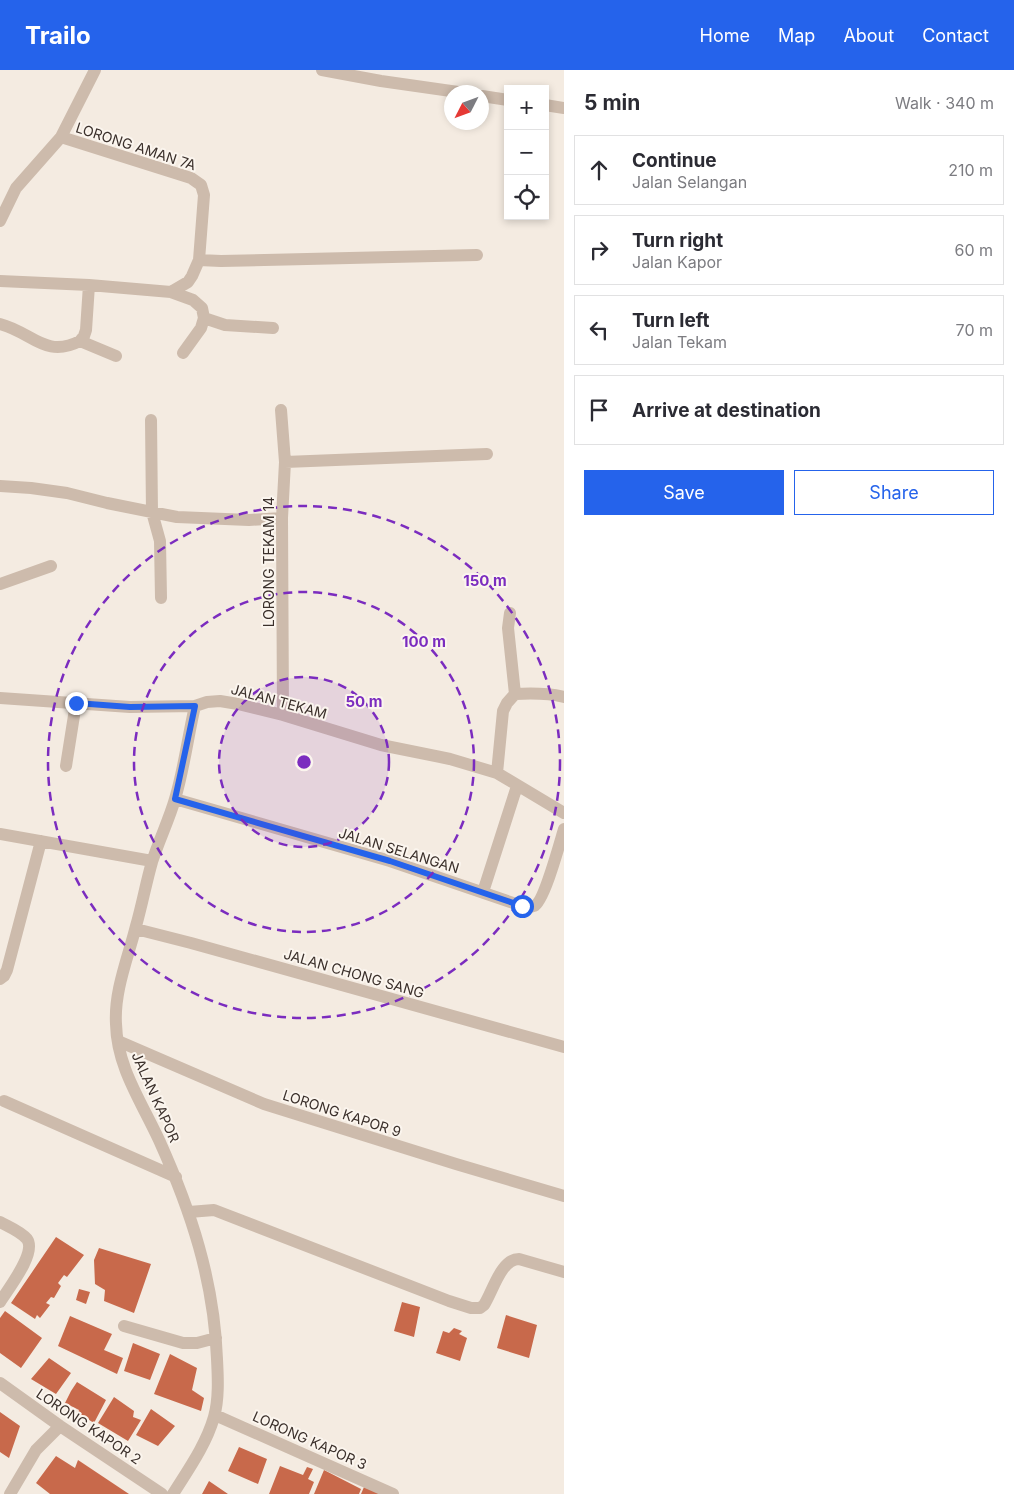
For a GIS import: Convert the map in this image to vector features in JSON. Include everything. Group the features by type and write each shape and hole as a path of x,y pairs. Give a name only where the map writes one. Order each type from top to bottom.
{"street":[{"path":"0,221 16,188 61,137 95,70"},
{"path":"322,70 444,90"},
{"path":"489,97 504,99"},
{"path":"549,106 564,108"},
{"name":"LORONG AMAN 7A","path":"61,137 191,178 201,185 204,196 199,260 188,282 171,292"},
{"path":"199,260 477,255"},
{"path":"0,281 89,285 171,292 193,300 202,308 204,318 202,328 183,353"},
{"path":"0,324 17,330 46,346 55,348 69,346 80,341 86,330 89,285"},
{"path":"204,318 225,326 273,328"},
{"path":"80,341 116,356"},
{"name":"LORONG TEKAM 14","path":"281,410 284,462 282,518 283,715"},
{"path":"151,420 152,512 160,541 161,598"},
{"path":"284,462 487,454"},
{"path":"0,486 68,493 177,517 249,520 282,518"},
{"path":"0,584 52,566"},
{"path":"497,773 503,711 515,694 508,628 510,613"},
{"path":"515,694 553,694 564,697"},
{"name":"JALAN TEKAM","path":"0,698 130,707 195,706 207,702 220,701 283,715 381,745 450,760 497,773 564,813"},
{"path":"66,766 76,703"},
{"name":"JALAN KAPOR","path":"173,1494 206,1438 215,1415 218,1380 216,1338 206,1270 189,1212 176,1177 124,1070 116,1022 119,992 152,861 175,799 195,706"},
{"path":"483,892 517,786"},
{"name":"JALAN SELANGAN","path":"175,799 390,861 522,906 534,906 544,892 564,829"},
{"path":"0,834 152,861"},
{"path":"0,980 7,970 41,841"},
{"name":"JALAN CHONG SANG","path":"136,929 564,1047"},
{"name":"LORONG KAPOR 9","path":"118,1041 264,1104 564,1196"},
{"path":"4,1101 176,1177"},
{"path":"189,1212 214,1210 471,1308 480,1308 484,1305 504,1268 514,1259 564,1272"},
{"path":"0,1222 22,1234 30,1245 23,1266 0,1302"},
{"path":"124,1326 183,1343 216,1338"},
{"name":"LORONG KAPOR 2","path":"0,1383 60,1426 162,1494"},
{"name":"LORONG KAPOR 3","path":"215,1415 393,1494"},
{"path":"10,1494 36,1450 60,1426"}],"building":[{"path":"56,1237 84,1255 67,1277 64,1275 58,1283 61,1286 54,1298 51,1297 46,1303 50,1305 40,1318 37,1315 35,1319 11,1303"},
{"path":"99,1248 151,1264 134,1313 104,1301 105,1290 95,1284 94,1260"},
{"path":"79,1289 90,1292 86,1304 76,1300"},
{"path":"402,1302 420,1307 414,1337 394,1331"},
{"path":"5,1311 42,1338 21,1368 0,1353 0,1318"},
{"path":"506,1315 537,1325 529,1358 497,1348"},
{"path":"70,1316 112,1334 104,1350 123,1358 117,1374 58,1346"},
{"path":"454,1328 462,1331 459,1334 467,1338 460,1361 436,1353 443,1331 449,1333"},
{"path":"133,1343 160,1354 150,1380 124,1371"},
{"path":"170,1354 197,1368 192,1390 204,1398 201,1411 154,1394"},
{"path":"49,1358 71,1373 56,1394 31,1379"},
{"path":"77,1382 106,1400 94,1423 78,1413 79,1410 65,1403"},
{"path":"114,1397 134,1411 133,1417 141,1420 128,1441 98,1423"},
{"path":"151,1409 175,1426 158,1446 136,1435"},
{"path":"0,1412 20,1426 9,1458 0,1452"},
{"path":"239,1447 267,1459 258,1484 228,1471"},
{"path":"56,1456 75,1468 78,1460 129,1494 50,1494 36,1483"},
{"path":"280,1466 303,1475 307,1467 313,1469 308,1479 314,1482 309,1494 269,1494"},
{"path":"324,1470 361,1489 359,1494 314,1494"},
{"path":"209,1481 228,1494 202,1494"},
{"path":"364,1487 382,1494 361,1494"}],"route":[{"path":"76,703 130,707 195,706 175,799 390,861 522,906"}]}
